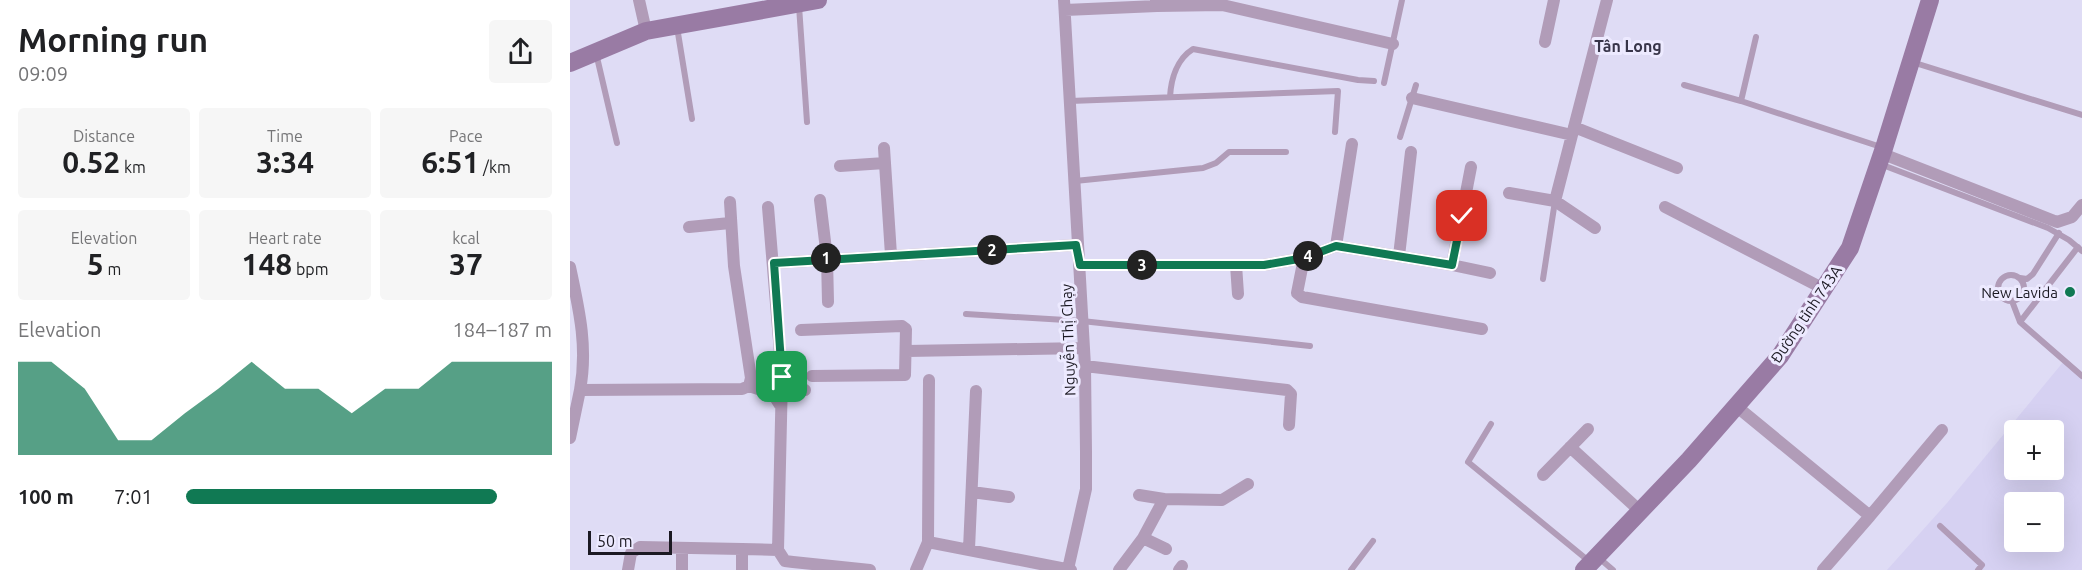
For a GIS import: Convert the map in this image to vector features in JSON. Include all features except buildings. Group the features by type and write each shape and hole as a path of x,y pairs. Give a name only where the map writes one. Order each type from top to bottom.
{"main road":[{"path":"570,63 646,31 677,27 762,5 818,0"},
{"name":"Đường tỉnh 743A","path":"1590,563 1780,356 1850,248 1882,155 1930,0"}],"street":[{"path":"639,0 646,31"},
{"path":"1545,42 1554,0"},
{"path":"1555,201 1607,0"},
{"path":"1064,5 1156,3 1222,5 1393,44"},
{"name":"Nguyễn Thị Chạy","path":"1064,5 1075,181 1076,245 1080,265 1085,366 1086,489 1070,570"},
{"path":"1412,98 1573,131 1677,168"},
{"path":"1336,246 1352,144"},
{"path":"884,148 891,255"},
{"path":"1399,256 1411,152"},
{"path":"1882,155 2057,222 2072,217 2082,205"},
{"path":"840,166 885,163"},
{"path":"1452,265 1472,167"},
{"path":"1509,193 1555,201 1595,228"},
{"path":"820,200 827,258 828,302"},
{"path":"730,202 730,223 751,378 749,386"},
{"path":"768,207 782,389 778,550 785,561 810,567 870,570"},
{"path":"1665,207 1824,289"},
{"path":"689,227 730,223"},
{"path":"774,263 827,258 1076,245"},
{"path":"1080,265 1264,265 1304,258 1336,246 1490,273"},
{"path":"1304,258 1297,293 1302,297 1482,329"},
{"path":"1236,265 1238,294"},
{"path":"570,267 585,353 570,438"},
{"path":"801,330 902,326 906,329 907,372 902,376 812,376"},
{"path":"907,351 1084,348"},
{"path":"1085,366 1287,390 1291,394 1289,425"},
{"path":"916,570 928,542 929,380"},
{"path":"580,390 742,389 749,386 773,394 780,405"},
{"path":"782,389 805,390"},
{"path":"969,549 976,391"},
{"path":"1736,406 1870,516"},
{"path":"1543,475 1587,429"},
{"path":"1823,570 1942,430"},
{"path":"1570,447 1640,511"},
{"path":"1139,495 1164,499 1222,500 1248,484"},
{"path":"972,492 1009,497"},
{"path":"1119,570 1143,538 1164,499"},
{"path":"1143,538 1166,549"},
{"path":"928,542 1070,570"},
{"path":"628,570 629,558 635,549 778,550"},
{"path":"682,549 682,570"},
{"path":"742,549 742,570"}],"lane":[{"path":"1384,83 1402,0"},
{"path":"799,3 807,122"},
{"path":"677,27 692,119"},
{"path":"1741,101 1756,37"},
{"path":"1170,97 1172,79 1188,52 1193,49 1341,77 1374,81"},
{"path":"596,51 617,143"},
{"path":"1911,62 2082,114"},
{"path":"1335,132 1341,77"},
{"path":"1400,137 1416,85"},
{"path":"1684,85 1741,101 1882,155 2059,233 2080,249 2020,322"},
{"path":"1070,101 1338,91"},
{"path":"1075,181 1203,168 1216,163 1229,152 1286,152"},
{"path":"1543,279 1555,201"},
{"path":"2059,233 2033,274 2027,279 2007,275 1998,284 2000,296 2016,305 2020,322 2082,376"},
{"path":"2012,302 2023,295 2024,286 2020,278"},
{"path":"966,314 1082,321 1310,346"},
{"path":"1491,424 1468,462 1590,563 1613,570"},
{"path":"1940,526 1980,567 1988,570"},
{"path":"1351,570 1373,541"}],"shaded area":[{"path":"2064,361 2082,376 2082,570 1887,570 1947,503 2004,434 2004,480 2064,480 2064,420 2015,420"}],"place":[{"name":"New Lavida","path":"2070,292"}],"district":[{"name":"Tân Long","path":"1628,46"}],"route":[{"path":"782,377 774,263 827,258 1076,245 1080,265 1264,265 1304,258 1317,251 1336,246 1452,265 1462,216"}]}
